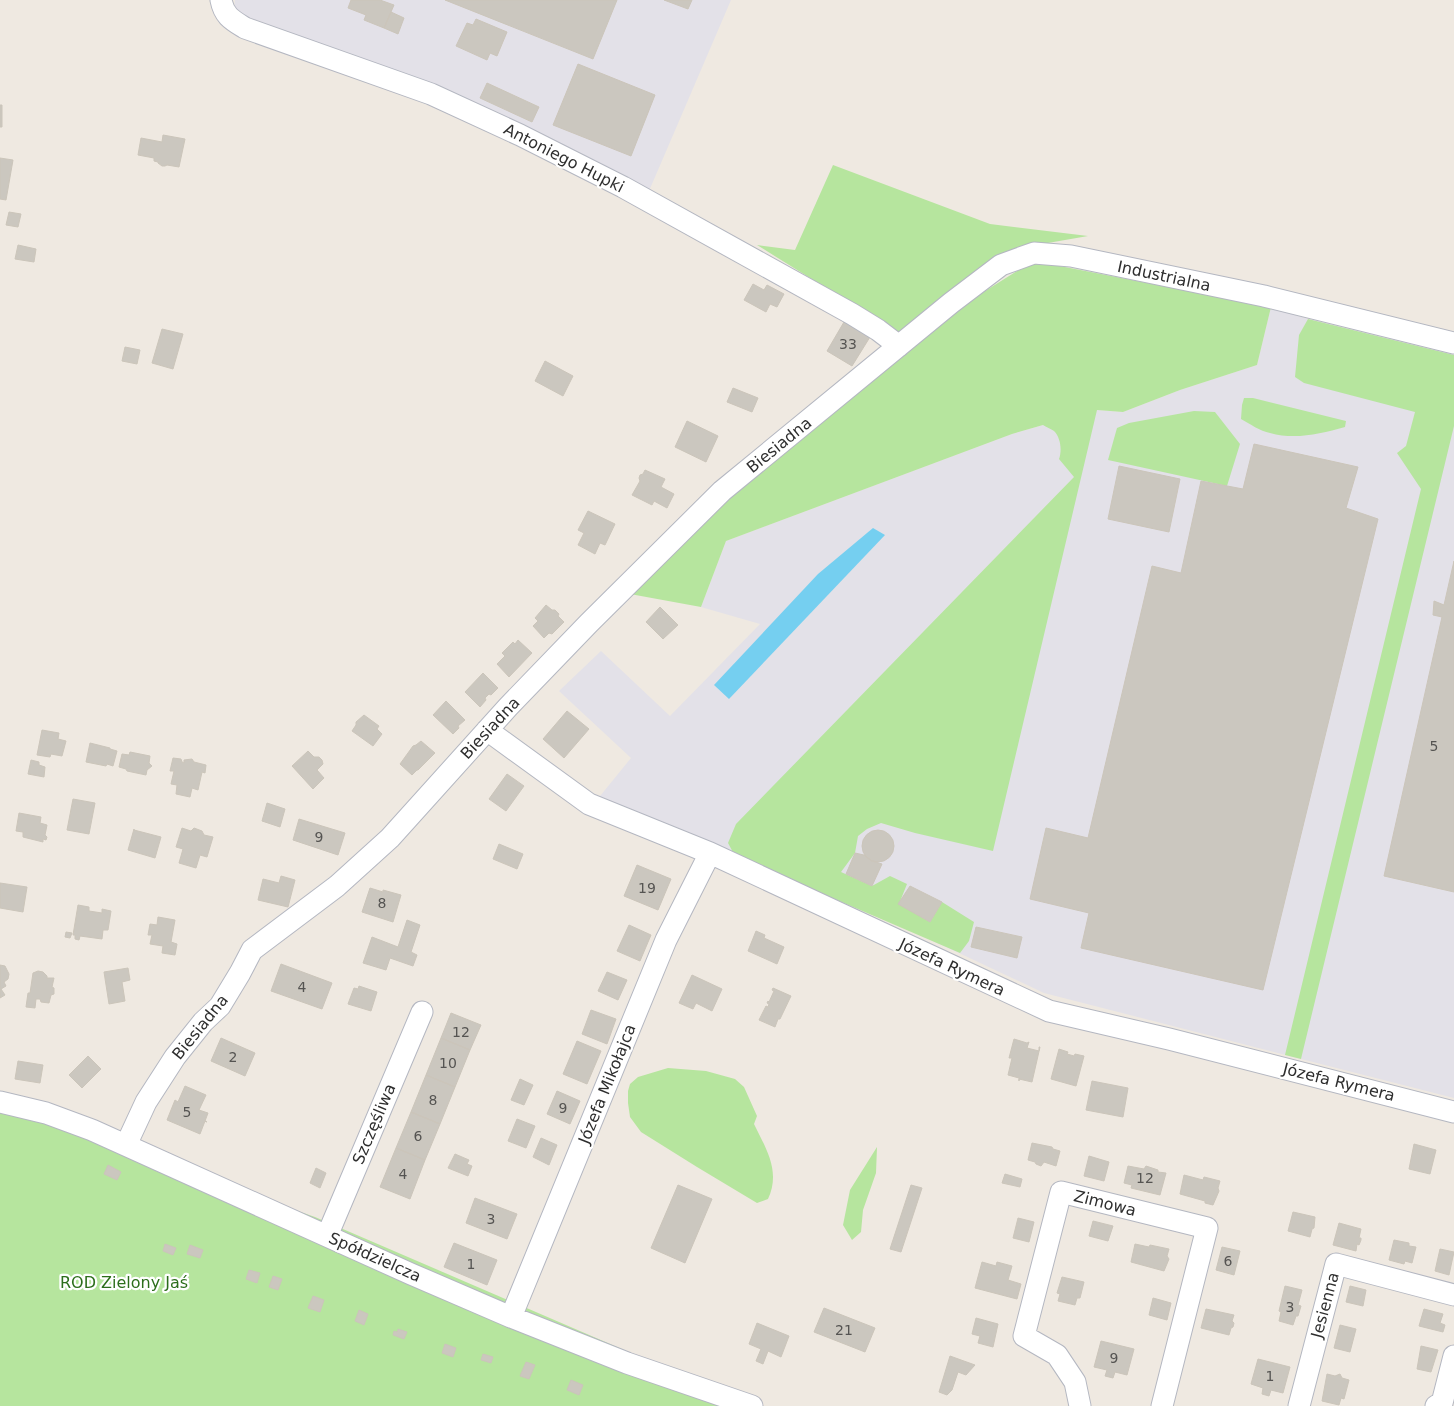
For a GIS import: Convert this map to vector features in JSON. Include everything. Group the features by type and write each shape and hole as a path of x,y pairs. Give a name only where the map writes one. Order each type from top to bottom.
{"street":[{"name":"Antoniego Hupki","path":"221,0 222,8 229,18 245,28 431,94 520,134 606,178 852,314 899,346"},
{"name":"Industrialna","path":"899,346 1001,265 1034,253 1071,256 1264,296 1454,344"},
{"name":"Biesiadna","path":"126,1145 146,1102 176,1057 203,1022 220,1006 252,950 337,886 390,838 487,730 589,623 722,491 899,346"},
{"name":"Józefa Rymera","path":"487,730 589,804 710,853 1049,1011 1169,1039 1454,1112"},
{"name":"Józefa Mikołajca","path":"511,1317 666,940 710,853"},
{"name":"Szczęśliwa","path":"327,1236 422,1012"},
{"name":"Spółdzielcza","path":"0,1102 46,1113 92,1130 511,1317 627,1363 752,1406"},
{"name":"Zimowa","path":"1080,1406 1075,1382 1057,1354 1024,1336 1061,1192 1207,1228 1162,1406"},
{"name":"Jesienna","path":"1299,1406 1336,1264 1454,1295"},
{"path":"1436,1406 1442,1403 1454,1356"}],"shaded area":[{"path":"235,0 731,0 649,191 454,93 234,12"},
{"path":"1271,307 1308,319 1454,355 1454,1098 1044,993 859,906 596,801 631,758 559,691 601,651 670,716 760,624 701,607 726,541 1012,434 1097,410 1123,412 1180,390 1257,365"}],"green space":[{"path":"833,165 990,224 1088,236 1019,248 900,334 757,245 795,250"},
{"path":"1039,262 1271,307 1257,365 1180,390 1123,412 1097,410 993,851 881,823 867,829 858,836 855,853 841,872 872,886 890,876 907,884 899,904 930,922 942,902 974,922 969,941 960,953 735,856 728,843 736,824 1074,477 1059,459 1060,445 1054,431 1043,425 1012,434 726,541 701,607 630,594 837,384 1017,271"},
{"path":"1308,319 1454,355 1454,426 1301,1059 1285,1055 1421,489 1397,453 1406,446 1415,412 1304,383 1295,377 1299,335"},
{"path":"1244,398 1253,398 1346,421 1345,427 1317,434 1298,436 1266,432 1241,419"},
{"path":"1194,411 1215,412 1240,444 1227,486 1108,460 1117,428 1129,423"},
{"path":"668,1068 706,1071 735,1079 744,1087 757,1116 754,1124 770,1160 773,1179 768,1199 757,1203 641,1132 630,1117 628,1091 630,1084 638,1077"},
{"name":"ROD Zielony Jaś","path":"0,1112 27,1117 315,1217 754,1406 0,1406"},
{"path":"877,1147 876,1173 863,1210 861,1232 852,1240 843,1225 850,1190"}],"water":[{"path":"873,528 885,535 729,699 714,685 818,574"}],"building":[{"path":"351,0 380,0 394,5 384,28 364,20 366,15 348,8"},
{"path":"445,0 617,0 593,59"},
{"path":"664,0 692,0 688,9"},
{"path":"391,12 404,18 398,34 384,28"},
{"path":"476,19 507,32 497,56 490,53 487,60 456,46 467,23 473,25"},
{"path":"578,64 655,95 631,156 553,125"},
{"path":"487,83 539,107 532,122 480,98"},
{"path":"0,105 2,105 2,127 0,127"},
{"path":"163,135 185,139 179,167 162,166 154,161 154,158 138,155 141,138 162,142"},
{"path":"0,158 13,160 6,200 0,199"},
{"path":"9,212 21,214 18,227 6,225"},
{"path":"18,245 36,249 34,262 15,259"},
{"path":"753,284 764,290 767,285 784,294 777,307 770,304 766,312 744,300"},
{"path":"844,322 870,337 852,366 827,351"},
{"path":"162,329 183,334 173,369 152,363"},
{"path":"125,347 140,350 137,364 122,361"},
{"path":"545,361 573,376 563,396 535,381"},
{"path":"733,388 758,398 752,412 727,402"},
{"path":"687,421 718,436 706,462 675,447"},
{"path":"1254,444 1358,467 1346,508 1378,519 1263,990 1081,948 1089,913 1030,899 1046,828 1088,838 1152,566 1181,573 1201,481 1243,489"},
{"path":"1119,466 1180,479 1169,532 1108,519"},
{"path":"645,470 665,479 661,487 674,494 667,508 654,501 652,505 632,495 640,481 640,475"},
{"path":"588,511 615,524 605,545 600,543 595,554 578,545 584,533 578,530"},
{"path":"1454,561 1454,892 1384,876 1442,617 1433,615 1434,601 1444,605"},
{"path":"546,605 555,610 564,622 552,634 549,633 544,638 533,626 538,621 535,618"},
{"path":"660,607 678,625 663,639 646,622"},
{"path":"518,640 532,653 509,677 497,664 505,656 502,653 513,642 515,644"},
{"path":"483,673 498,688 485,698 486,700 480,707 465,692"},
{"path":"446,701 465,720 453,734 433,715"},
{"path":"567,711 589,729 564,758 543,739"},
{"path":"364,715 379,726 377,729 382,734 373,746 352,731 356,722"},
{"path":"42,730 59,733 58,739 66,741 62,756 51,754 50,757 37,755"},
{"path":"421,741 435,753 412,775 400,764 413,746"},
{"path":"90,743 117,751 113,766 86,762"},
{"path":"308,751 314,757 319,757 323,764 317,770 324,778 313,789 292,766"},
{"path":"130,752 150,756 149,763 152,766 147,770 146,775 127,771 119,767 122,754 129,755"},
{"path":"173,758 181,759 184,763 184,760 192,759 194,762 206,765 205,773 202,772 198,790 192,788 190,797 176,794 177,785 171,784 174,771 170,771"},
{"path":"31,760 39,762 39,765 45,767 44,777 28,774"},
{"path":"507,774 524,786 506,811 489,799"},
{"path":"73,799 95,803 89,834 67,830"},
{"path":"267,803 285,809 280,827 262,821"},
{"path":"19,813 41,817 40,823 47,825 46,840 43,839 43,842 23,837 23,832 16,831"},
{"path":"299,819 345,833 338,855 293,840"},
{"path":"182,828 191,831 194,828 202,831 204,835 213,837 207,857 200,855 196,868 179,863 183,849 176,847"},
{"path":"134,829 161,837 155,858 128,850"},
{"path":"878,830 890,834 894,846 890,858 878,862 866,858 862,846 866,834"},
{"path":"499,844 523,854 517,869 493,859"},
{"path":"855,853 864,855 872,861 882,864 872,886 846,874"},
{"path":"637,865 671,879 658,910 624,896"},
{"path":"281,876 295,880 288,907 258,900 263,879 279,883"},
{"path":"0,883 27,887 23,912 0,908"},
{"path":"910,886 942,902 930,922 898,904"},
{"path":"370,888 401,895 393,922 362,912"},
{"path":"78,905 89,907 89,911 102,913 102,909 111,911 108,930 103,930 102,939 80,936 79,940 75,939 75,935 73,935"},
{"path":"158,917 175,920 171,942 177,944 175,955 162,953 163,946 150,944 152,935 148,935 150,924 157,925"},
{"path":"407,920 420,925 411,952 417,955 413,966 390,958 386,970 363,963 372,937 398,947"},
{"path":"629,925 651,935 640,961 617,951"},
{"path":"976,927 1022,937 1017,958 971,947"},
{"path":"756,931 765,935 764,938 784,947 777,964 748,951"},
{"path":"66,932 72,933 70,938 65,937"},
{"path":"281,964 332,983 322,1009 271,991"},
{"path":"0,965 5,966 9,974 8,979 4,982 6,986 1,989 5,995 0,998"},
{"path":"128,968 130,980 122,982 125,1001 109,1004 104,972"},
{"path":"43,972 47,978 54,978 52,987 54,988 54,994 51,995 49,1003 36,999 35,1008 26,1007 33,973"},
{"path":"607,972 627,980 618,1000 598,991"},
{"path":"692,975 722,989 712,1011 696,1003 693,1009 679,1003"},
{"path":"359,986 377,992 371,1011 348,1004 354,988 358,989"},
{"path":"773,988 791,996 775,1027 759,1020 766,1006 768,1007 769,1004 767,1003 774,991 772,990"},
{"path":"591,1010 616,1019 607,1044 582,1034"},
{"path":"451,1013 481,1025 470,1050 441,1038"},
{"path":"221,1038 255,1053 245,1076 211,1061"},
{"path":"441,1038 470,1050 455,1087 426,1075"},
{"path":"1014,1039 1029,1042 1027,1048 1039,1051 1040,1047 1032,1082 1008,1075 1012,1058 1009,1058"},
{"path":"577,1041 601,1051 587,1084 563,1074"},
{"path":"1059,1049 1074,1056 1075,1054 1084,1056 1076,1086 1051,1079"},
{"path":"88,1056 101,1069 82,1088 69,1075"},
{"path":"18,1061 43,1065 40,1083 15,1079"},
{"path":"426,1075 455,1087 440,1124 411,1112"},
{"path":"520,1079 533,1085 524,1105 511,1100"},
{"path":"1092,1081 1128,1088 1123,1117 1086,1110"},
{"path":"185,1086 206,1095 199,1110 208,1113 200,1134 167,1120 175,1100 178,1102"},
{"path":"557,1091 580,1101 570,1124 547,1114"},
{"path":"411,1112 440,1124 425,1160 396,1148"},
{"path":"517,1119 535,1126 526,1148 508,1141"},
{"path":"541,1138 557,1145 549,1165 533,1157"},
{"path":"1032,1143 1052,1147 1060,1151 1056,1166 1044,1162 1041,1166 1028,1160"},
{"path":"1414,1144 1436,1150 1430,1174 1409,1169"},
{"path":"396,1148 425,1160 410,1199 380,1187"},
{"path":"455,1154 469,1160 467,1164 472,1166 468,1176 448,1168"},
{"path":"1089,1156 1109,1162 1104,1181 1084,1176"},
{"path":"108,1165 121,1172 117,1180 104,1174"},
{"path":"1128,1166 1144,1169 1146,1166 1158,1170 1158,1172 1166,1173 1160,1195 1131,1188 1132,1185 1124,1183"},
{"path":"316,1168 326,1173 320,1188 310,1183"},
{"path":"1005,1174 1022,1179 1020,1187 1002,1183"},
{"path":"1184,1175 1203,1180 1204,1177 1220,1181 1219,1191 1213,1205 1180,1194"},
{"path":"678,1185 712,1199 685,1263 651,1248"},
{"path":"911,1185 922,1188 901,1252 890,1249"},
{"path":"475,1198 517,1214 507,1239 466,1223"},
{"path":"1293,1212 1315,1217 1314,1228 1310,1237 1288,1231"},
{"path":"1018,1218 1034,1222 1029,1242 1013,1238"},
{"path":"1093,1221 1113,1226 1108,1241 1089,1236"},
{"path":"1339,1223 1361,1229 1359,1238 1361,1240 1359,1245 1357,1244 1356,1251 1333,1245"},
{"path":"1394,1240 1409,1243 1409,1246 1416,1247 1412,1263 1405,1261 1404,1264 1389,1260"},
{"path":"454,1243 497,1260 487,1285 444,1267"},
{"path":"165,1244 176,1248 173,1255 163,1251"},
{"path":"1135,1244 1169,1249 1167,1256 1169,1259 1164,1271 1131,1262"},
{"path":"190,1245 203,1250 200,1258 187,1254"},
{"path":"1222,1247 1240,1251 1234,1275 1216,1270"},
{"path":"1440,1249 1454,1252 1449,1275 1435,1271"},
{"path":"982,1262 996,1266 997,1262 1012,1266 1008,1280 1021,1284 1017,1299 975,1288"},
{"path":"249,1270 260,1273 257,1283 246,1279"},
{"path":"273,1276 282,1279 278,1290 269,1287"},
{"path":"1062,1277 1084,1282 1080,1298 1077,1298 1075,1305 1058,1301 1060,1294 1057,1293"},
{"path":"1285,1286 1302,1290 1298,1305 1301,1306 1293,1325 1279,1321 1281,1312 1279,1311"},
{"path":"1350,1286 1366,1290 1363,1306 1346,1302"},
{"path":"313,1296 324,1300 320,1312 308,1308"},
{"path":"1153,1298 1171,1303 1167,1320 1149,1315"},
{"path":"824,1308 875,1328 865,1352 814,1332"},
{"path":"1206,1309 1234,1315 1233,1327 1229,1335 1201,1328"},
{"path":"1424,1309 1443,1314 1440,1323 1445,1325 1443,1332 1419,1326"},
{"path":"359,1310 368,1314 364,1325 355,1321"},
{"path":"976,1318 998,1324 993,1347 978,1343 980,1336 972,1334"},
{"path":"757,1323 789,1336 781,1357 768,1351 763,1364 756,1361 761,1349 749,1344"},
{"path":"1340,1325 1356,1329 1350,1352 1334,1348"},
{"path":"398,1329 407,1332 404,1339 393,1335 394,1331 397,1332"},
{"path":"1101,1341 1134,1349 1127,1375 1115,1372 1113,1378 1105,1376 1107,1370 1094,1367"},
{"path":"445,1344 456,1348 453,1357 442,1353"},
{"path":"1421,1346 1438,1350 1431,1372 1417,1369"},
{"path":"483,1354 493,1357 491,1363 481,1360"},
{"path":"950,1356 975,1365 966,1375 958,1372 952,1390 947,1395 939,1392"},
{"path":"1258,1359 1290,1367 1283,1393 1271,1390 1269,1396 1262,1394 1263,1388 1251,1384"},
{"path":"526,1362 535,1365 529,1379 520,1376"},
{"path":"1327,1374 1335,1376 1340,1374 1342,1378 1349,1380 1344,1399 1341,1398 1339,1405 1322,1401"},
{"path":"571,1380 583,1385 579,1395 567,1390"}]}
